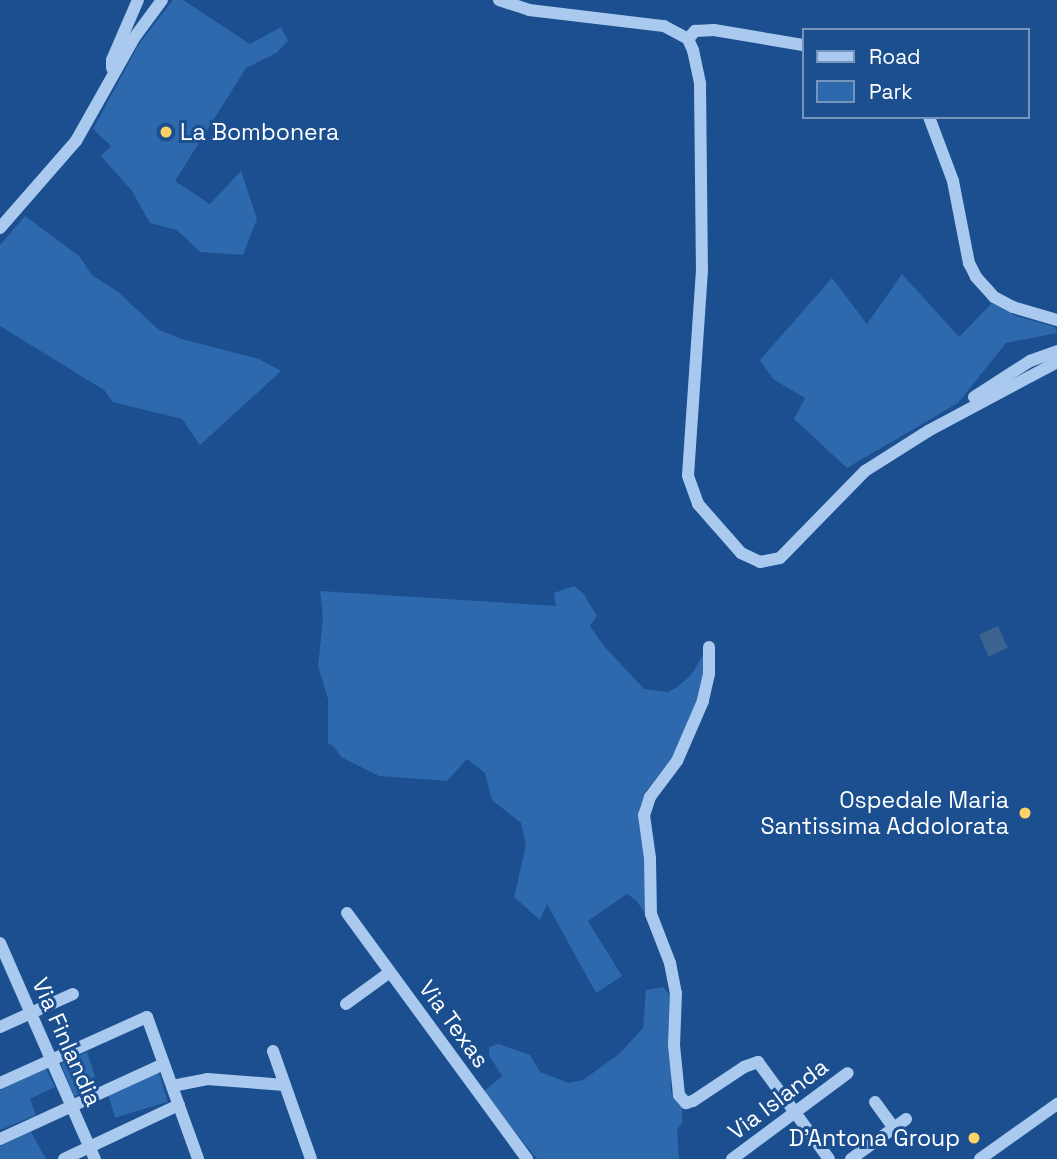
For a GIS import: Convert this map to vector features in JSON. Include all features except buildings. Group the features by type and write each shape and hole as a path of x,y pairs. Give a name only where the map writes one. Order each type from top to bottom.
{"street":[{"path":"112,76 112,60 138,0"},
{"path":"0,228 76,141 147,18 162,0"},
{"path":"499,0 530,10 664,26 688,39 698,60 702,306 688,476 698,504 741,553 760,562 770,562 790,552 822,512 866,471 1030,361 1057,351"},
{"path":"688,39 695,32 714,30 802,44"},
{"path":"930,119 953,181 969,263 976,277 994,297 1013,307 1057,320"},
{"path":"928,430 1057,362"},
{"path":"709,647 709,674 703,701 677,761 645,807 652,914 670,963 676,993 674,1045 681,1100 686,1103 693,1101 744,1067 758,1062 829,1159"},
{"name":"Via Texas","path":"346,913 527,1159"},
{"name":"Via Finlandia","path":"0,943 6,972 31,1013 92,1153"},
{"path":"346,1004 390,972"},
{"path":"0,1027 73,995"},
{"path":"0,1083 146,1017 198,1159"},
{"path":"274,1051 311,1159"},
{"path":"0,1139 164,1063"},
{"name":"Via Islanda","path":"732,1159 848,1073"},
{"path":"172,1086 207,1079 285,1085"},
{"path":"875,1102 894,1128"},
{"path":"980,1159 1057,1104"},
{"path":"64,1159 92,1153 179,1105"},
{"path":"851,1159 906,1119"}],"green space":[{"path":"173,0 183,0 250,44 281,27 288,41 276,53 246,68 175,181 210,204 241,171 257,219 243,255 200,252 177,230 150,223 132,191 101,156 111,146 93,129 139,44"},
{"path":"25,216 79,256 92,275 118,292 159,330 182,339 259,359 281,371 200,445 182,419 113,402 104,390 0,326 0,245"},
{"path":"902,274 959,337 992,303 1016,316 1055,327 1057,333 1006,343 958,403 847,468 794,419 805,398 773,379 760,360 832,278 867,324"},
{"path":"574,586 583,593 597,616 590,626 603,645 644,689 668,692 677,687 692,674 703,655 706,671 699,700 675,754 646,791 640,807 656,930 636,900 627,894 588,921 622,976 596,993 547,904 540,920 514,897 526,845 521,823 492,800 485,773 467,759 447,781 379,776 341,757 328,743 328,699 318,666 323,618 320,591 556,606 554,593"},
{"path":"663,987 670,995 671,1092 682,1108 682,1123 677,1130 679,1159 537,1159 483,1092 502,1076 489,1055 489,1047 499,1044 530,1055 540,1072 569,1083 583,1080 619,1054 643,1028 646,990"},
{"path":"87,1052 98,1085 74,1096 61,1064"},
{"path":"46,1069 55,1087 30,1099 36,1115 0,1130 0,1090"},
{"path":"159,1073 168,1102 115,1118 106,1089"},
{"path":"31,1132 46,1159 0,1159 0,1146"}],"shaded area":[{"path":"998,626 1008,648 989,656 979,635"}],"place":[{"name":"La Bombonera","path":"166,132"},
{"name":"Ospedale Maria Santissima Addolorata","path":"1025,813"},
{"name":"D'Antona Group","path":"974,1138"}]}
